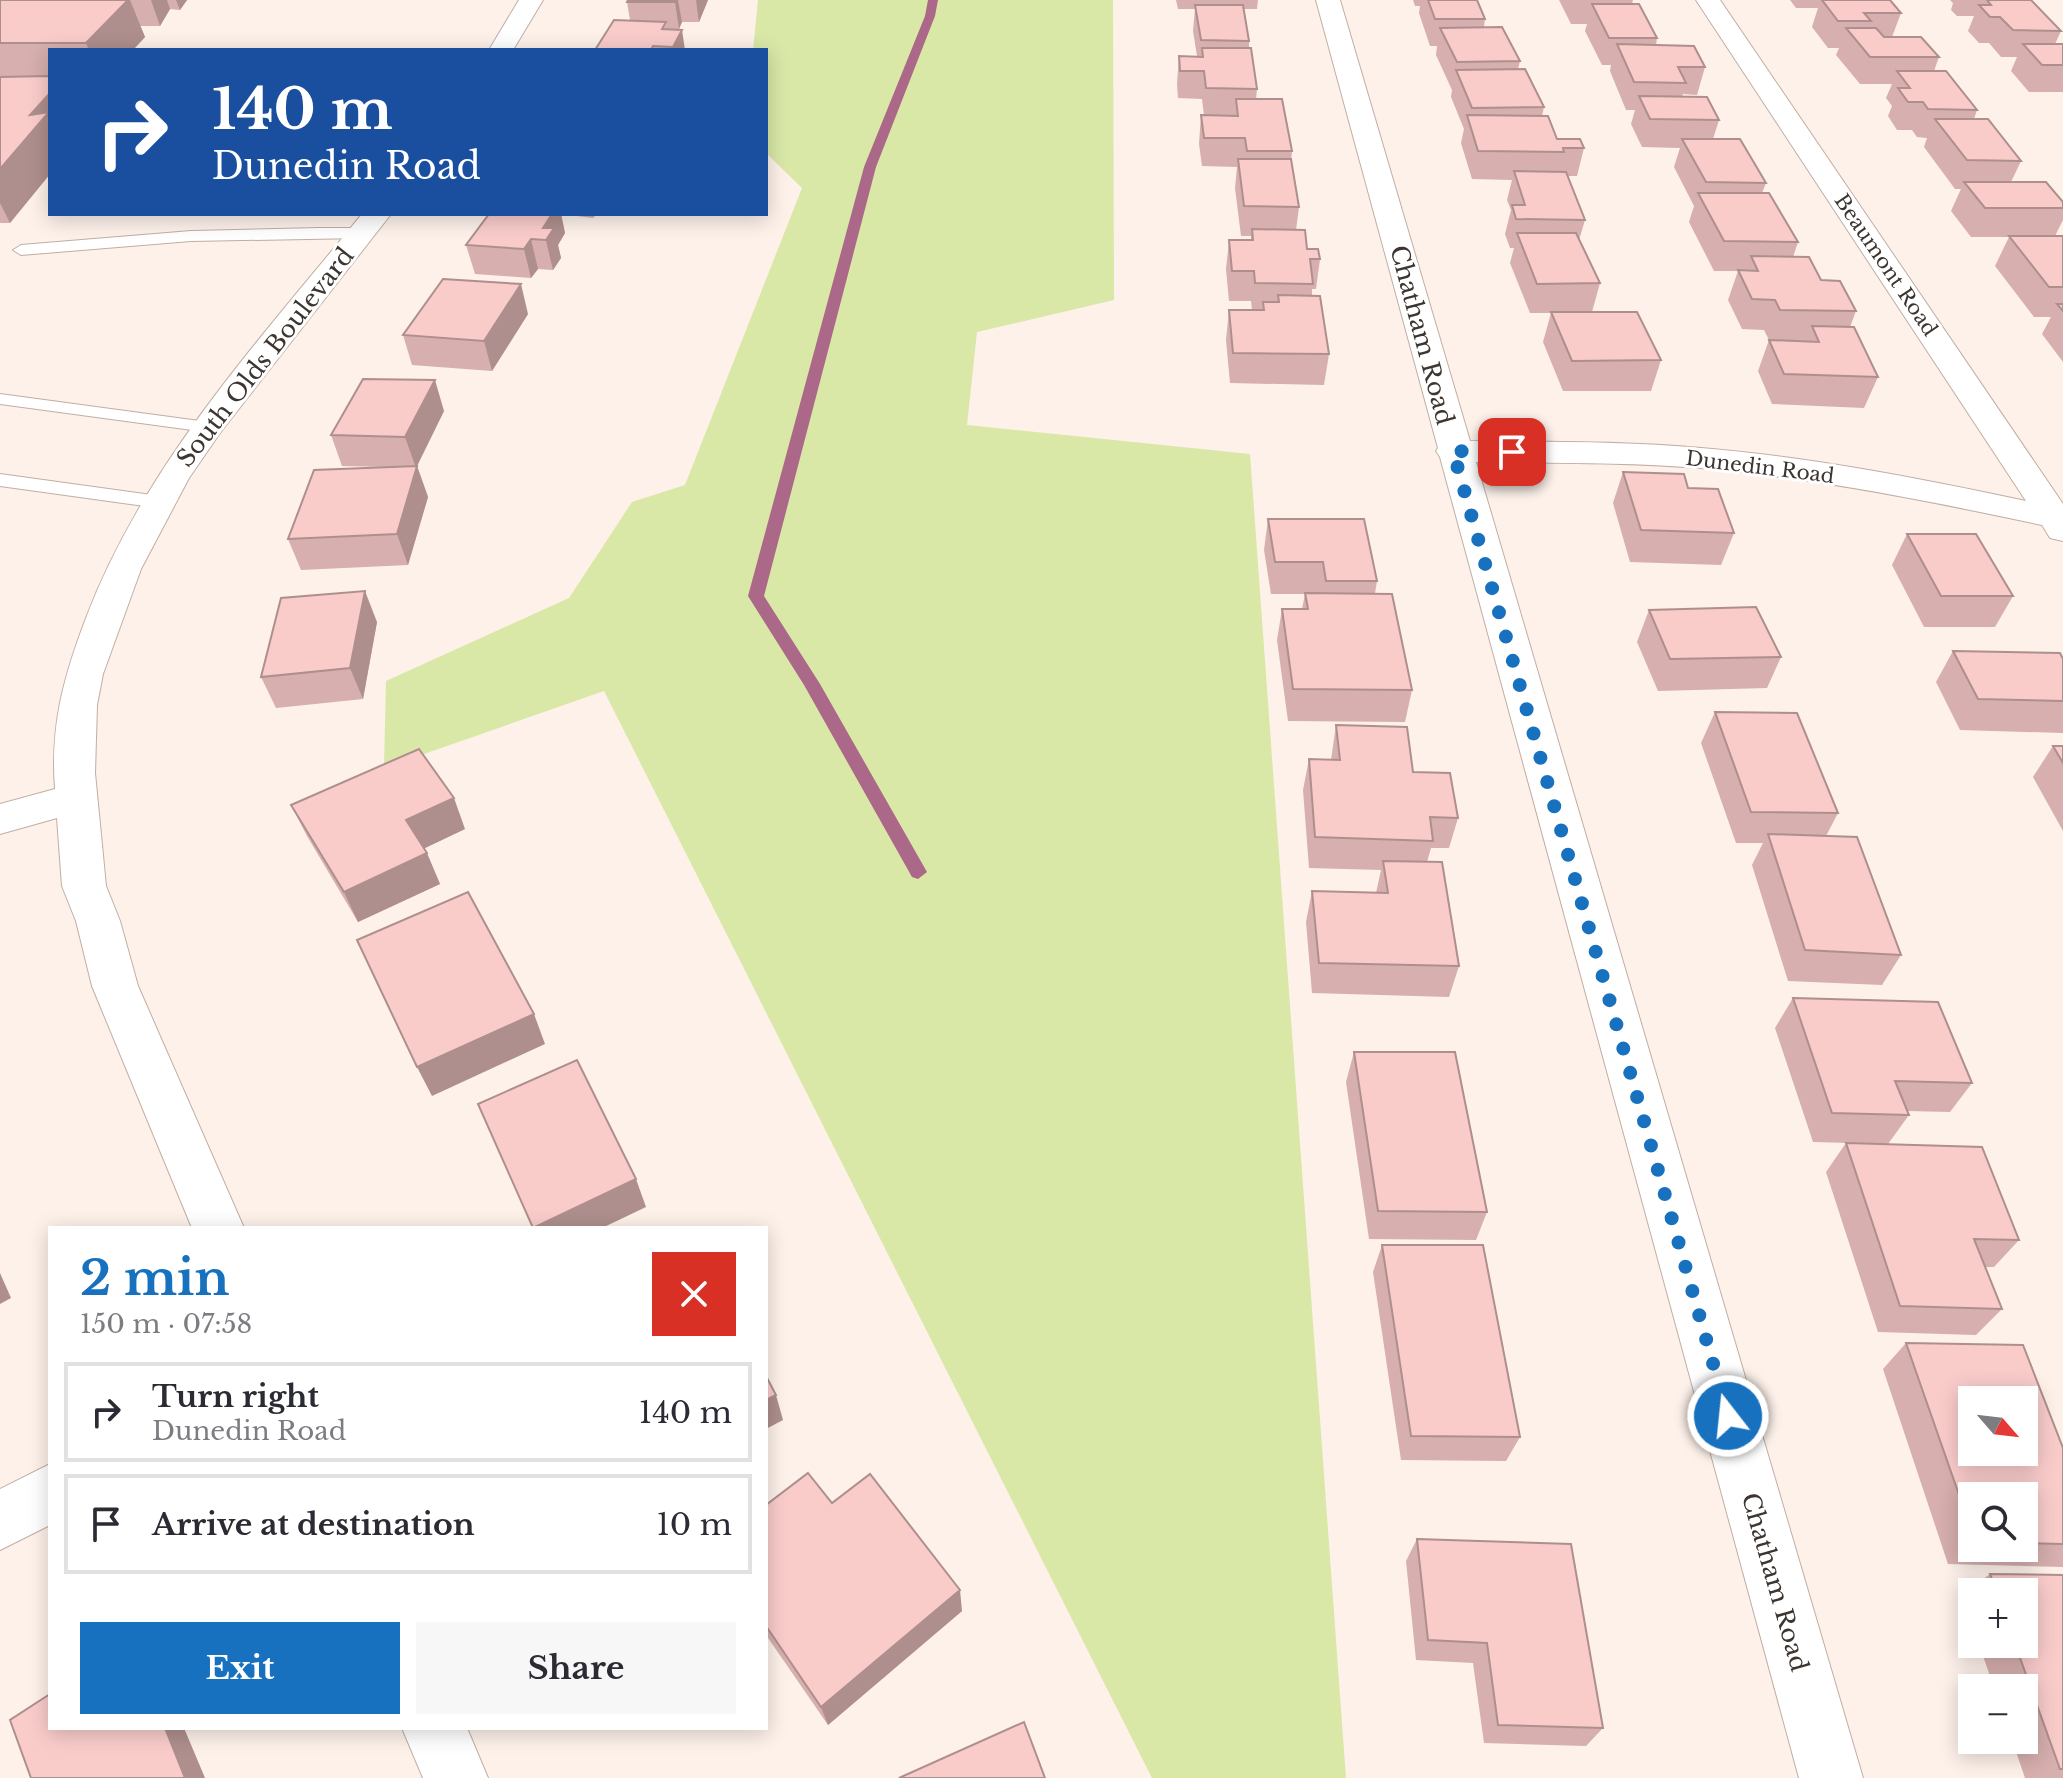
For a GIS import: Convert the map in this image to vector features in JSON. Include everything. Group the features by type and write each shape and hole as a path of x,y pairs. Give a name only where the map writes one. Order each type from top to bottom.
{"street":[{"path":"502,48 531,0"},
{"name":"Chatham Road","path":"1328,0 1412,292 1453,451 1831,1778"},
{"name":"Beaumont Road","path":"1708,0 2060,522"},
{"name":"South Olds Boulevard","path":"217,1226 115,986 98,921 84,886 74,773 77,705 84,674 123,569 159,502 207,427 370,224"},
{"name":"Dunedin Road","path":"1453,451 1630,454 1755,464 1931,491 2060,522"},
{"path":"0,819 76,798"},
{"path":"0,1521 48,1494"},
{"path":"435,1730 456,1778"}],"lane":[{"path":"21,250 143,238 370,224"},
{"path":"0,399 207,427"},
{"path":"0,480 159,502"}],"green space":[{"path":"758,0 1113,0 1114,300 977,332 967,425 1250,454 1346,1778 1152,1778 604,691 384,768 386,681 569,598 632,502 685,485 802,188 768,155 768,48 753,48"}],"building":[{"path":"0,0 128,0 86,43 0,43"},
{"path":"628,0 676,0 627,2"},
{"path":"1428,0 1477,0 1485,19 1435,19"},
{"path":"1822,0 1890,0 1901,13 1864,13 1871,21 1838,21"},
{"path":"1987,0 2031,0 2061,31 2013,30 2000,17 1990,17 1979,5 1991,5"},
{"path":"1592,4 1639,4 1657,38 1609,38"},
{"path":"1195,5 1243,5 1249,41 1201,40"},
{"path":"614,20 666,22 662,29 682,30 673,47 596,48"},
{"path":"1502,27 1520,61 1457,62 1440,28"},
{"path":"1846,28 1876,28 1884,37 1921,37 1939,57 1870,57"},
{"path":"1617,44 1694,46 1705,67 1678,67 1686,83 1634,82"},
{"path":"2023,44 2063,44 2063,65 2042,65"},
{"path":"1202,48 1251,48 1257,89 1206,88 1204,71 1180,71 1179,56 1203,57"},
{"path":"1525,69 1544,107 1472,108 1456,70"},
{"path":"1897,71 1946,71 1977,110 1928,109 1923,102 1908,102 1898,88 1910,88"},
{"path":"48,76 48,95 30,115 48,113 0,169 0,77"},
{"path":"1639,96 1707,97 1719,120 1650,119"},
{"path":"1236,99 1282,99 1292,151 1247,151 1245,138 1204,138 1201,115 1238,116"},
{"path":"1467,115 1548,116 1557,139 1580,139 1584,148 1563,148 1564,152 1478,151"},
{"path":"1935,119 1988,119 2021,161 1967,160"},
{"path":"1682,139 1740,139 1766,183 1706,182"},
{"path":"1238,159 1291,159 1299,207 1244,206"},
{"path":"1514,171 1566,172 1585,220 1516,219 1512,205 1525,205"},
{"path":"1964,182 2046,182 2063,202 2063,208 1985,208"},
{"path":"1698,193 1769,193 1798,242 1724,241"},
{"path":"488,216 551,216 543,228 554,228 546,240 531,239 524,249 466,245"},
{"path":"1252,229 1305,230 1307,249 1318,249 1320,259 1310,259 1313,284 1255,283 1254,271 1232,271 1229,240 1253,240"},
{"path":"1517,233 1576,233 1600,283 1537,284"},
{"path":"2009,236 2063,236 2063,287 2049,287"},
{"path":"1751,256 1809,257 1821,280 1840,281 1856,311 1780,310 1775,300 1752,299 1738,270 1758,271"},
{"path":"443,279 521,284 484,341 403,335"},
{"path":"1278,295 1320,296 1329,354 1233,353 1229,310 1264,310 1263,302 1279,302"},
{"path":"1551,312 1637,312 1661,360 1572,361"},
{"path":"1812,326 1854,327 1878,377 1784,374 1769,340 1819,342"},
{"path":"363,379 435,380 405,437 331,435"},
{"path":"417,466 397,534 288,539 314,470"},
{"path":"1623,472 1684,474 1688,488 1718,489 1734,533 1641,530"},
{"path":"1268,519 1364,519 1377,581 1326,581 1323,562 1275,562"},
{"path":"1907,534 1976,534 2013,596 1941,596"},
{"path":"365,591 350,668 261,677 281,598"},
{"path":"1305,593 1392,594 1412,690 1293,689 1282,609 1308,609"},
{"path":"1756,607 1781,657 1670,659 1649,610"},
{"path":"1953,651 2060,653 2063,659 2063,701 1978,699"},
{"path":"1715,712 1797,713 1838,813 1751,812"},
{"path":"1336,725 1407,727 1413,772 1450,773 1458,818 1430,817 1433,841 1315,837 1309,759 1340,760"},
{"path":"2053,746 2063,746 2063,763"},
{"path":"419,749 454,798 406,820 427,853 344,892 291,805"},
{"path":"1768,834 1857,837 1901,955 1805,950"},
{"path":"1383,861 1442,862 1459,966 1319,963 1312,891 1388,893"},
{"path":"468,892 534,1014 417,1067 357,940"},
{"path":"1793,998 1938,1002 1972,1083 1895,1081 1909,1115 1832,1113"},
{"path":"1354,1052 1455,1052 1487,1212 1378,1211"},
{"path":"577,1060 636,1179 532,1226 478,1104"},
{"path":"1846,1143 1982,1147 2019,1240 1974,1239 2002,1309 1900,1306"},
{"path":"1382,1245 1483,1245 1520,1437 1411,1436"},
{"path":"1906,1343 2023,1345 2063,1448 2063,1544 2038,1543 2038,1482 1958,1482 1958,1492"},
{"path":"768,1380 776,1395 768,1399"},
{"path":"808,1473 832,1503 870,1474 960,1590 821,1707 768,1629 768,1503"},
{"path":"1417,1539 1571,1544 1603,1728 1498,1725 1487,1643 1428,1640"},
{"path":"1990,1574 2063,1575 2063,1769 2060,1769 2038,1708 2038,1674 2026,1674 2020,1658 2038,1658 2038,1578 1992,1578"},
{"path":"48,1695 48,1730 166,1730 185,1778 31,1778 10,1720"},
{"path":"1024,1722 1045,1778 899,1778"}],"waterway":[{"path":"918,872 812,684 756,596 870,167 930,16 933,0"}],"route":[{"path":"1512,452 1453,451 1728,1416"}]}
